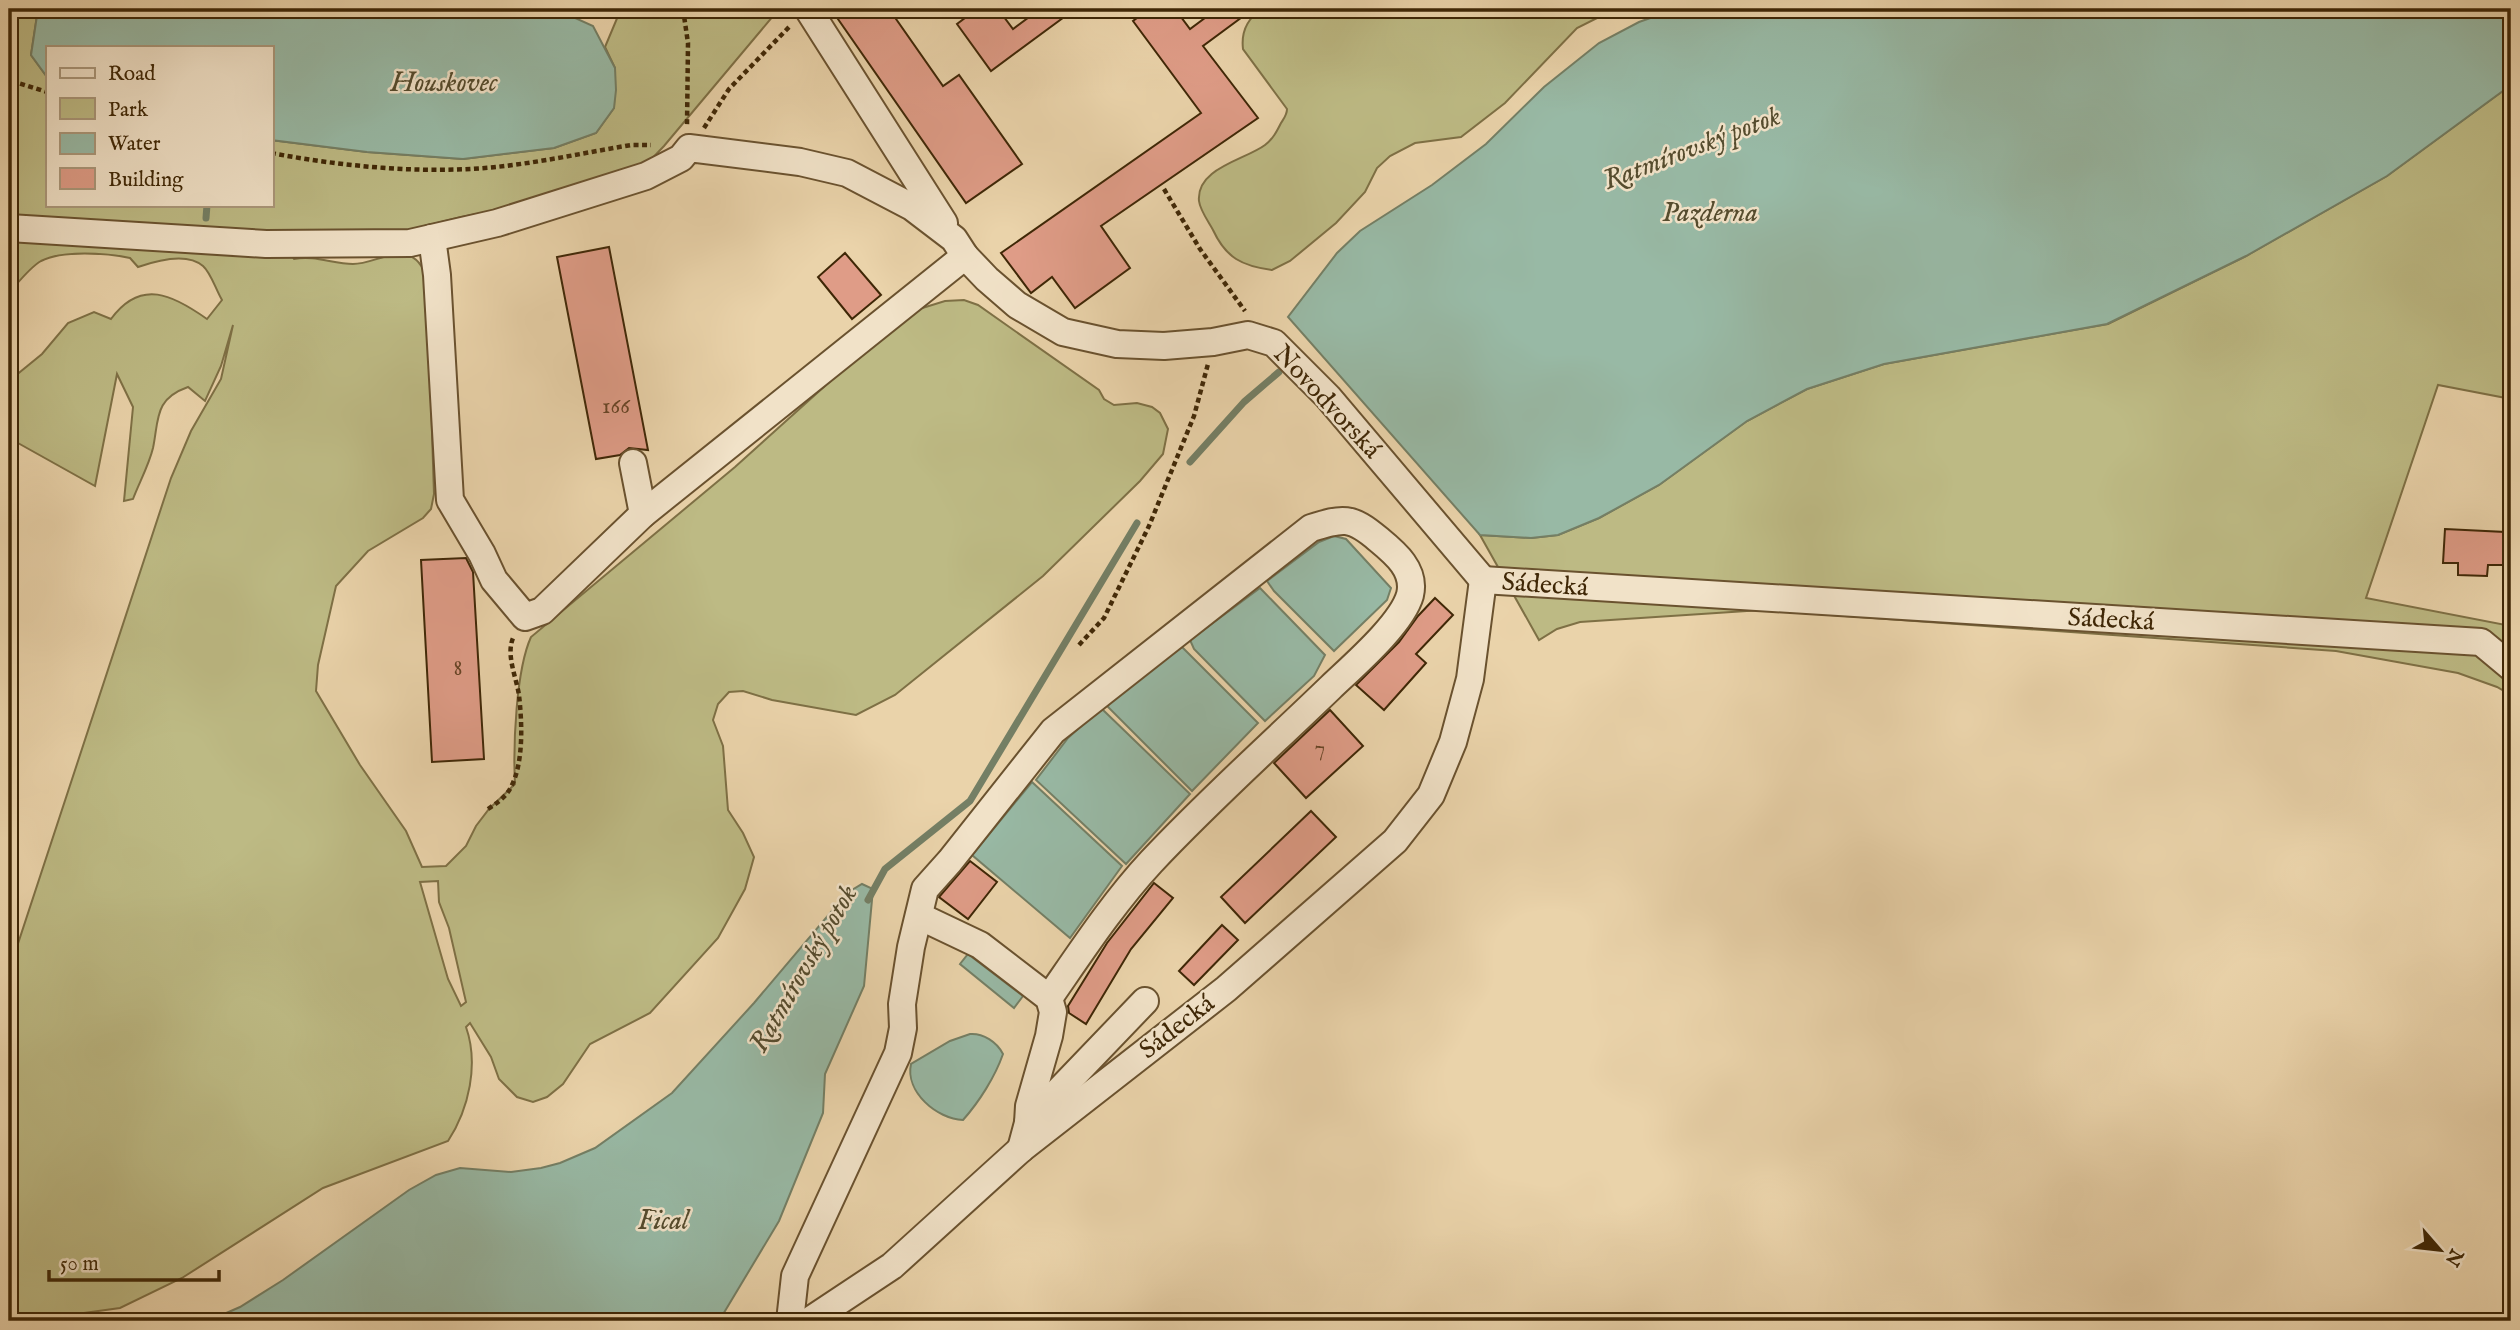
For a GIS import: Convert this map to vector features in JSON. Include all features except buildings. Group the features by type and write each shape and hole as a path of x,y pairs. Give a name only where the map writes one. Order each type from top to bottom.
{"street":[{"path":"432,238 437,275 450,500 494,580 525,617 542,611 643,514 959,248 803,14"},
{"path":"9,228 266,244 410,243 498,223 646,176 685,153"},
{"name":"Novodvorská","path":"685,153 800,162 847,173 912,207 1017,304 1063,332 1118,344 1164,346 1213,342 1248,335 1274,343 1328,397 1483,580"},
{"path":"633,463 643,514"},
{"path":"790,1321 795,1276 898,1053 904,1028 902,1004 909,959 925,890 1053,731 1311,528 1350,519 1369,531 1401,557 1409,576 1410,593 1403,612 1364,655 1151,862 1109,914 1049,998"},
{"name":"Sádecká","path":"809,1321 892,1266 1021,1150 1226,989 1395,841 1431,795 1453,742 1470,679 1483,580 2481,642 2511,667"},
{"path":"919,916 980,945 1049,998 1053,1012 1049,1036 1029,1106 1021,1150"},
{"path":"1028,1123 1144,1001"}],"path":[{"path":"683,9 688,43 685,153"},
{"path":"685,153 729,89 803,14"},
{"path":"12,81 46,92"},
{"path":"273,153 375,166 442,170 504,166 631,145 653,145 685,153"},
{"path":"1164,189 1200,249 1247,313"},
{"path":"1079,645 1104,618 1149,526 1195,416 1213,342"},
{"path":"488,809 501,801 511,788 517,769 520,712 511,658 512,640 525,617"}],"green space":[{"path":"11,9 38,9 31,55 46,76 46,206 273,206 273,140 367,152 463,159 554,148 596,133 614,108 615,68 605,47 618,16 630,9 779,9 643,168 551,200 461,217 401,232 330,235 9,219"},
{"path":"1262,9 1615,9 1577,28 1505,103 1461,137 1415,143 1390,156 1377,168 1365,192 1336,223 1290,261 1272,270 1252,266 1229,254 1218,240 1199,201 1205,180 1223,166 1268,143 1286,113 1287,109 1243,49 1246,26"},
{"path":"2511,85 2511,399 2438,385 2366,598 2511,626 2511,695 2458,673 2336,651 1762,610 1580,622 1557,629 1539,640 1480,535 1531,538 1558,535 1599,518 1659,485 1747,421 1807,389 1884,364 2108,324 2246,256 2387,176"},
{"path":"9,236 289,251 294,259 309,258 353,264 400,254 411,256 420,264 427,279 434,494 431,509 423,518 368,551 336,586 318,665 316,691 360,765 406,831 422,867 446,866 466,846 489,809 515,784 515,729 519,688 531,637 735,467 886,331 916,310 945,301 964,300 978,305 1099,390 1104,399 1114,405 1137,403 1152,407 1160,413 1168,429 1163,454 1140,481 1043,576 895,695 856,715 772,700 743,691 729,692 718,704 713,720 723,746 728,810 754,857 745,889 718,938 650,1013 590,1044 563,1084 547,1097 533,1102 517,1097 499,1079 491,1057 470,1023 466,1027 472,1056 470,1086 462,1115 448,1141 323,1188 182,1278 120,1308 62,1316 9,1318 9,971 171,478 191,431 221,379 233,325 221,366 205,401 188,387 177,392 164,404 158,419 153,448 133,499 124,501 133,407 117,374 95,486 9,438 9,381 42,354 68,323 94,312 111,319 122,306 134,298 158,295 170,298 207,319 222,300 211,277 203,266 188,259 162,260 138,267 130,258 72,254 41,261 9,293","holes":["438,881 439,902 449,928 466,1002 461,1006 448,979 420,882"]}],"water":[{"name":"Houskovec","path":"38,9 568,9 575,18 593,26 615,68 616,90 614,108 596,133 554,148 463,159 367,152 273,140 273,46 46,46 46,76 31,55"},
{"name":"Pazderna","path":"1676,9 2511,9 2511,85 2387,176 2246,256 2107,324 1884,364 1807,389 1747,421 1659,485 1599,518 1558,535 1531,538 1480,535 1288,317 1337,253 1360,231 1432,185 1486,144 1544,87 1599,43 1639,22"},
{"path":"1334,536 1346,539 1391,588 1387,600 1334,651 1267,581 1319,542"},
{"path":"1260,588 1325,655 1314,676 1265,721 1194,649 1190,640"},
{"path":"1182,647 1258,723 1192,791 1108,707 1109,700"},
{"path":"1101,708 1190,794 1126,864 1036,780 1068,738"},
{"path":"1032,782 1122,866 1070,938 972,855"},
{"name":"Fical","path":"862,884 873,889 864,986 825,1074 823,1113 779,1221 719,1321 208,1321 240,1307 283,1280 409,1190 436,1175 460,1168 511,1172 541,1168 595,1148 672,1093 754,1003 847,893"},
{"path":"968,954 1023,996 1014,1008 960,964"},
{"path":"970,1034 989,1039 1003,1054 986,1089 963,1120 943,1115 925,1102 918,1094 910,1074 911,1064 950,1041"}],"waterway":[{"path":"206,218 207,206"},
{"name":"Ratmírovský potok","path":"1190,462 1244,402 1279,372"},
{"name":"Ratmírovský potok","path":"868,900 885,869 970,801 1137,523"}]}
